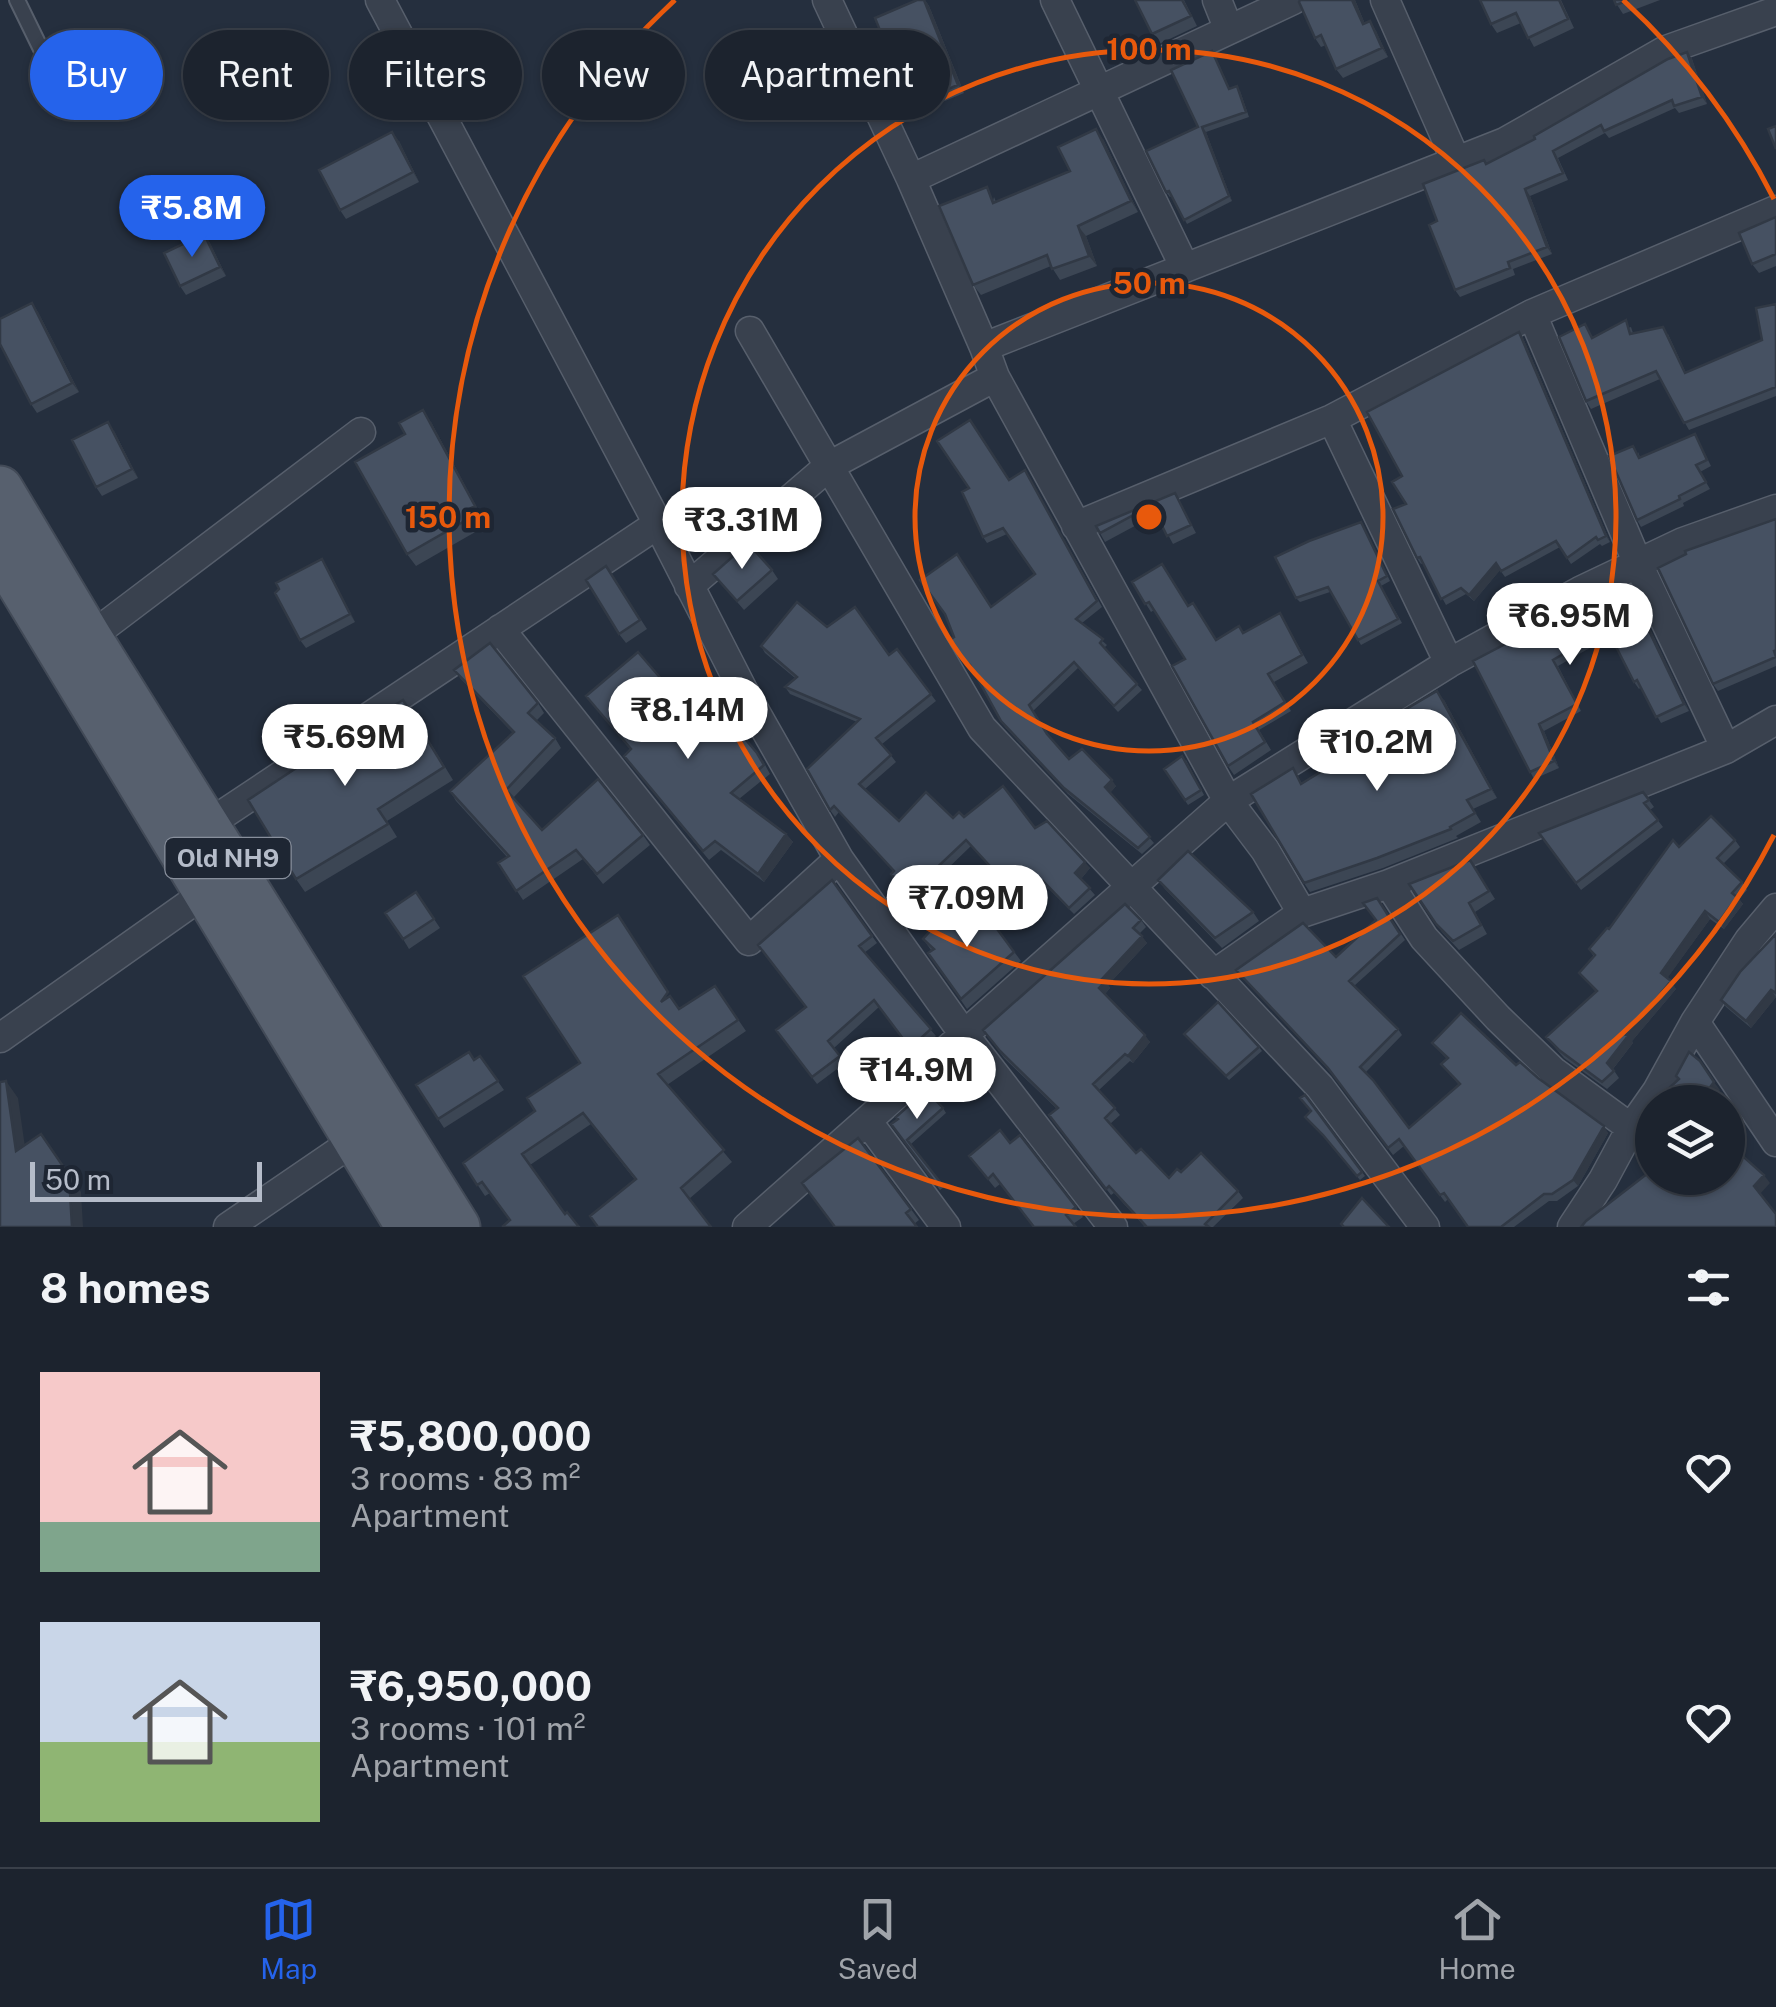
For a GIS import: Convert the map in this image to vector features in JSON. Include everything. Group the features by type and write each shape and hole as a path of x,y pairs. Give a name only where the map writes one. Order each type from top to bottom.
{"main road":[{"name":"Old NH9","path":"0,489 207,825 372,1129 408,1227"},
{"name":"Old NH9","path":"0,551 206,893 372,1129 457,1227"}],"street":[{"path":"380,0 744,692 838,859 965,1036 1113,1227"},
{"path":"827,0 912,179 994,377 1228,802 1264,850 1302,913"},
{"path":"1055,0 1185,268"},
{"path":"1217,0 1229,30"},
{"path":"912,179 1293,0"},
{"path":"1385,0 1456,161"},
{"path":"984,347 1505,142 1666,50 1776,11"},
{"path":"1076,526 1332,418 1532,314 1776,210"},
{"path":"1532,314 1638,564 1726,749"},
{"path":"750,332 982,728 1320,1087 1425,1227"},
{"path":"689,586 829,466 994,377"},
{"path":"1332,418 1449,663"},
{"path":"89,638 361,432"},
{"path":"748,1227 1228,802 1449,663 1580,591 1683,542 1776,509"},
{"path":"207,825 658,524"},
{"path":"500,629 749,941 838,859"},
{"path":"1213,975 1302,913 1389,884 1726,749 1776,720"},
{"path":"1389,884 1424,938 1498,1018 1553,1071 1631,1128"},
{"path":"0,1038 206,893"},
{"path":"1572,1227 1631,1128 1658,1091 1695,1022 1749,940 1776,908"},
{"path":"1695,1022 1776,1142"},
{"path":"868,1122 946,1227"},
{"path":"228,1227 372,1129"}],"lane":[{"path":"17,0 32,30"}],"building":[{"path":"924,0 936,30 880,30 875,18"},
{"path":"1135,0 1182,0 1191,16 1152,34"},
{"path":"1300,0 1352,0 1363,24 1370,21 1382,48 1336,69 1321,35 1315,38"},
{"path":"1480,0 1559,0 1568,19 1528,38 1516,13 1491,24"},
{"path":"1212,51 1229,89 1237,86 1246,112 1202,127 1229,196 1184,220 1146,151 1198,127 1171,70"},
{"path":"1687,52 1702,97 1674,106 1672,100 1604,131 1601,125 1553,151 1563,173 1525,189 1547,247 1508,262 1510,268 1455,290 1429,225 1437,221 1423,184 1484,160 1486,164 1668,59"},
{"path":"950,65 958,85 950,88"},
{"path":"1776,126 1776,149 1768,129"},
{"path":"1096,129 1131,201 1078,226 1089,256 1052,269 1047,255 973,285 939,206 987,187 993,203 1070,171 1058,147"},
{"path":"392,132 413,172 340,210 319,170"},
{"path":"1776,217 1776,254 1752,264 1739,233"},
{"path":"204,234 220,267 180,286 164,253"},
{"path":"32,303 72,383 31,404 0,344 0,319"},
{"path":"1776,304 1776,387 1684,423 1656,371 1586,401 1559,337 1585,324 1592,338 1626,320 1630,334 1663,327 1685,373 1762,340 1756,308"},
{"path":"1519,332 1606,536 1598,540 1596,537 1567,558 1556,541 1501,571 1496,563 1469,595 1461,588 1441,599 1393,509 1406,504 1392,482 1402,476 1367,412"},
{"path":"423,410 475,506 471,508 475,515 407,554 355,462 405,434 399,423"},
{"path":"970,420 1009,480 1025,470 1097,601 1076,619 1103,639 1100,643 1137,684 1114,706 1074,662 1029,705 1069,759 1082,749 1112,780 1105,787 1150,837 1138,848 1064,788 1001,721 970,665 962,660 950,640 954,637 945,614 920,580 957,554 991,607 1035,574 1003,528 983,537 962,492 969,488 937,441"},
{"path":"108,422 132,469 96,487 72,440"},
{"path":"1695,434 1707,460 1696,465 1706,482 1637,520 1609,456 1633,446 1639,458"},
{"path":"1175,493 1191,525 1167,536 1152,505 1100,533 1096,526"},
{"path":"1776,519 1776,657 1713,684 1658,568 1686,554 1685,551"},
{"path":"1361,522 1387,576 1378,581 1398,619 1358,640 1328,587 1296,598 1275,557"},
{"path":"748,543 772,570 737,601 713,574"},
{"path":"322,559 350,614 300,640 275,593 279,589 276,583"},
{"path":"1162,564 1188,606 1193,603 1216,640 1239,626 1243,633 1280,613 1302,655 1268,674 1285,702 1253,722 1265,742 1228,766 1172,666 1185,659 1132,582"},
{"path":"606,566 640,620 619,634 586,580"},
{"path":"1627,585 1684,704 1656,717 1610,635 1601,640 1598,634 1553,660 1577,704 1539,724 1554,761 1530,772 1473,661 1614,587 1616,590"},
{"path":"797,602 827,627 855,607 889,655 897,649 931,694 876,738 891,755 859,784 899,821 926,792 953,818 959,812 964,817 1003,786 1035,828 1047,821 1085,862 1075,873 1090,888 1069,908 1043,881 1022,901 966,840 909,894 891,874 894,871 834,806 830,810 807,769 860,719 785,687 797,677 761,646"},
{"path":"490,643 538,703 528,713 555,738 506,790 542,830 598,779 643,835 597,874 576,850 516,891 498,863 509,856 450,791 514,732 454,670"},
{"path":"638,652 700,724 719,708 764,765 731,793 786,834 758,874 715,841 703,851 624,756 631,749 586,696"},
{"path":"1437,691 1491,789 1467,800 1475,813 1451,829 1304,883 1251,794 1293,768 1301,784 1372,740 1367,732"},
{"path":"403,700 444,767 378,809 388,824 296,879 248,800"},
{"path":"1182,756 1201,790 1185,800 1164,769"},
{"path":"1643,792 1649,800 1644,803 1658,820 1576,883 1539,833"},
{"path":"1711,816 1735,840 1717,858 1742,882 1732,893 1737,897 1719,922 1705,911 1661,973 1671,981 1626,1035 1607,1063 1614,1071 1602,1082 1546,1037 1597,991 1579,973 1595,955 1589,949 1609,929 1673,840 1679,847"},
{"path":"1188,851 1253,912 1215,938 1158,880"},
{"path":"1470,860 1489,891 1469,903 1481,925 1453,941 1436,924 1409,884"},
{"path":"832,880 872,936 859,946 931,1029 910,1048 874,1000 828,1041 840,1056 812,1077 776,1030 806,1007 758,945"},
{"path":"416,892 434,919 403,939 385,913"},
{"path":"1377,898 1400,934 1349,981 1398,1029 1360,1067 1409,1128 1460,1084 1441,1064 1448,1058 1432,1043 1461,1013 1516,1065 1520,1062 1604,1126 1573,1180 1552,1194 1544,1194 1501,1227 1468,1227 1399,1139 1388,1148 1328,1068 1236,970 1303,923 1336,957 1376,920 1363,903"},
{"path":"1125,904 1141,920 1133,928 1142,936 1102,979 1105,982 1099,988 1145,1035 1128,1056 1125,1054 1093,1084 1115,1108 1105,1118 1136,1153 1141,1149 1169,1178 1201,1153 1238,1191 1205,1224 1209,1227 1145,1227 1109,1186 1106,1189 1049,1115 1058,1108 983,1030"},
{"path":"981,907 1014,952 961,999 928,953 934,949 923,939 948,911 963,923"},
{"path":"618,915 668,992 661,1002 670,996 679,1009 715,986 738,1020 658,1074 724,1150 681,1188 711,1227 598,1227 590,1216 636,1179 583,1113 522,1154 565,1214 579,1227 504,1227 510,1220 482,1182 477,1185 463,1163 535,1111 527,1098 580,1063 523,976"},
{"path":"1776,934 1776,993 1771,990 1746,1021 1721,1000 1740,972"},
{"path":"1218,1002 1259,1047 1226,1076 1184,1034"},
{"path":"469,1052 474,1060 480,1056 498,1081 438,1119 416,1085"},
{"path":"1689,1052 1714,1082 1672,1085 1679,1079 1676,1076"},
{"path":"6,1081 16,1151 41,1134 69,1175 72,1227 0,1227 0,1082"},
{"path":"926,1090 943,1108 907,1140 940,1182 937,1185 891,1124"},
{"path":"1305,1095 1362,1172 1357,1176 1305,1117 1311,1111 1300,1098"},
{"path":"1000,1130 1010,1143 1020,1135 1076,1207 1066,1215 1076,1227 1034,1227 993,1174 988,1179 969,1156"},
{"path":"858,1138 911,1209 906,1213 917,1227 835,1227 802,1183"},
{"path":"1745,1158 1764,1175 1754,1186 1776,1214 1776,1227 1581,1227 1635,1183 1635,1195 1745,1195"},
{"path":"1362,1198 1389,1227 1341,1224"}]}
